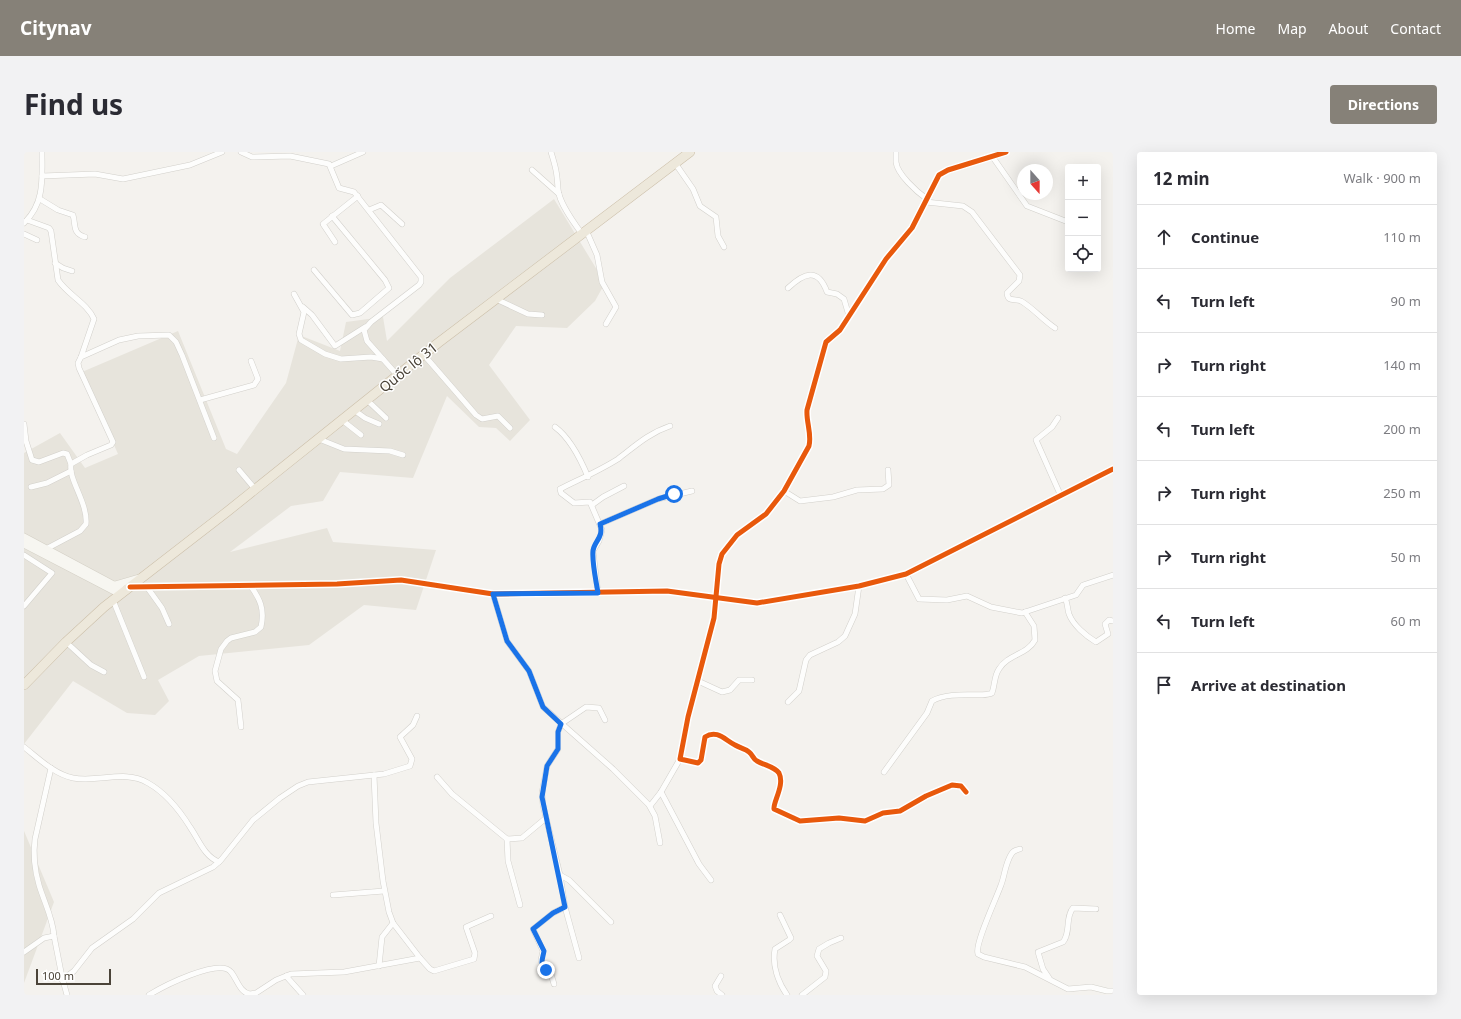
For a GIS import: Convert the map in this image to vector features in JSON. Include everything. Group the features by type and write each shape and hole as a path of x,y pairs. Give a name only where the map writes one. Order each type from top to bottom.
{"highway":[{"name":"Quốc lộ 31","path":"24,685 66,642 104,607 424,355 585,233 688,152"}],"street":[{"path":"42,152 40,199 26,222 48,228 51,231 58,280 94,319 78,363 113,442 111,445 86,455 71,464"},
{"path":"42,176 95,174 124,179 190,165 214,157 222,152"},
{"path":"241,152 252,157 290,156 318,161 331,166 363,152"},
{"path":"551,152 556,167 559,195"},
{"path":"896,152 896,164 903,175 926,201 963,206 972,212 1020,275 1019,281 1006,293 1008,298 1022,302 1055,328"},
{"path":"650,806 661,792 680,759 688,717 714,618 719,564 722,554 737,535 763,518 784,491 809,446 810,438 806,421 807,410 824,348 830,337 840,330 886,259 912,228 940,173 1006,152"},
{"path":"992,156 1027,206 1065,221"},
{"path":"675,163 693,189 700,206 716,217 718,236 724,247"},
{"path":"294,294 335,346 366,326 419,285 422,280 358,196 351,190 340,188 331,166"},
{"path":"532,170 559,195 571,218 585,233 597,255 602,282 616,307 606,324"},
{"path":"335,242 323,226 332,216 358,196"},
{"path":"40,199 58,210 74,215 75,230 77,234 85,237"},
{"path":"369,210 381,205 402,224"},
{"path":"314,270 352,315 360,312 389,288 385,280 332,216"},
{"path":"24,234 37,240"},
{"path":"55,263 72,271"},
{"path":"788,288 797,280 811,274 822,280 827,292 844,299 849,316"},
{"path":"496,300 528,314 542,315"},
{"path":"303,307 304,315 299,334 301,340 325,354 341,359 371,357 383,360"},
{"path":"366,326 364,334 367,341 398,376"},
{"path":"81,357 119,340 138,336 169,335 176,342 214,438"},
{"path":"424,355 476,415 482,419 498,416 510,428"},
{"path":"200,400 254,385 258,379 251,361"},
{"path":"367,400 386,418"},
{"path":"354,410 365,418 379,424"},
{"path":"1058,418 1052,427 1036,440 1060,494"},
{"path":"342,420 361,435"},
{"path":"24,424 26,441 32,460 39,462 63,453 67,454 71,464 71,472 84,501 86,524 80,531 43,550 25,557"},
{"path":"598,593 593,551 602,530 600,524 592,505 588,501 574,502 560,490 588,477 619,458 637,443 659,430 670,426"},
{"path":"555,427 571,445 588,477"},
{"path":"319,438 344,449 390,451 403,455"},
{"path":"24,537 43,550 113,587 125,591 147,587 401,580 493,594 667,591 757,603 859,586 906,574 1060,494 1113,469"},
{"path":"239,470 255,489"},
{"path":"784,491 800,501 833,497 857,490 883,489 889,485 888,470"},
{"path":"31,487 47,483 71,472"},
{"path":"592,505 603,496 624,486"},
{"path":"600,524 658,499 692,491"},
{"path":"24,544 43,550"},
{"path":"24,606 52,573 25,557"},
{"path":"906,574 919,599 947,600 968,596 991,607 1008,611 1025,612 1078,594 1083,585 1113,575"},
{"path":"113,587 145,576"},
{"path":"241,727 238,700 217,681 215,671 221,649 227,641 231,638 255,632 261,627 263,610 262,604 250,585"},
{"path":"788,702 800,691 803,683 806,660 810,655 838,642 845,636 855,614 859,586"},
{"path":"104,607 113,587"},
{"path":"147,587 162,608 169,624"},
{"path":"493,594 507,641 529,671 543,707 613,769 650,806 657,820 660,843"},
{"path":"1065,598 1069,605 1069,614 1078,626 1096,642 1108,634 1105,624 1109,620 1113,621"},
{"path":"113,600 144,677"},
{"path":"884,772 927,713 932,701 955,694 987,696 992,693 999,668 1015,655 1028,649 1035,640 1034,626 1025,612"},
{"path":"66,642 91,666 104,672"},
{"path":"698,681 722,692 730,690 739,680 752,680"},
{"path":"579,958 565,907 560,875 542,797 545,771 548,762 558,749 558,732 561,724 579,711 591,706 599,708 605,720"},
{"path":"62,980 74,971 92,948 128,922 159,893 202,874 219,862 253,820 298,786 308,782 394,772 411,765 412,760 400,737 413,725 417,716"},
{"path":"680,759 698,763 701,760 705,737 712,734 723,736 736,746 750,752 756,760 777,771 780,778 779,794 774,805 774,809 800,821 838,818 865,821 883,813 900,811 926,796 952,785 961,786 966,792"},
{"path":"24,747 51,768 74,778 127,777 148,783 178,810 209,856 219,862"},
{"path":"51,768 35,839 34,850 39,886 52,920 62,980 67,995"},
{"path":"374,775 376,823 384,891 389,912 393,923 420,958 430,969 434,971 474,959 475,955 466,927 491,916"},
{"path":"436,777 452,794 507,839 522,838 546,818"},
{"path":"661,792 699,864 711,880"},
{"path":"507,839 508,861 520,905"},
{"path":"1020,850 1015,851 1007,862 1001,885 994,900 976,951 981,957 1018,964 1068,989 1091,987 1113,991"},
{"path":"560,875 568,880 611,922"},
{"path":"333,895 384,891"},
{"path":"554,984 550,971 543,967 541,958 544,951 533,929 553,913 565,907"},
{"path":"1051,981 1043,968 1038,952 1063,942 1066,939 1068,921 1073,908 1096,909"},
{"path":"780,915 791,938 775,949 776,972 780,984 787,995"},
{"path":"379,966 382,937 393,923"},
{"path":"24,952 44,938 54,936"},
{"path":"802,995 826,975 826,971 817,956 819,949 829,942 841,938"},
{"path":"149,995 180,979 220,967 231,971 243,991 247,994 256,993 286,976 299,973 338,973 420,958"},
{"path":"286,976 303,995"},
{"path":"721,976 715,988 722,995"}],"shaded area":[{"path":"554,199 605,283 595,301 567,328 516,326 489,365 530,420 510,441 496,428 479,427 447,396 413,478 340,472 323,501 291,506 230,552 327,528 333,542 436,550 416,610 364,605 309,645 199,656 158,680 169,701 155,715 127,713 73,681 24,744 24,453 60,433 85,468 118,454 82,372 178,331 226,449 237,454 286,383 299,335 340,351 346,322 383,317 387,341 450,278"},
{"path":"24,831 54,902 24,983"}],"cycle path":[{"path":"966,792 961,786 952,785 926,796 900,811 883,813 865,821 839,818 800,821 774,809 781,783 779,773 757,761 748,751 721,736 713,734 705,737 701,760 698,763 680,759 688,717 714,618 719,564 722,554 737,535 766,514 784,491 809,446 810,437 807,410 826,342 840,330 886,259 912,228 939,175 948,170 1006,152"},
{"path":"130,587 337,584 401,580 493,594 667,591 757,603 859,586 906,574 1113,469"}],"route":[{"path":"546,970 543,967 541,960 544,951 533,929 553,913 565,907 560,875 542,801 545,771 550,760 558,749 558,732 561,724 543,707 539,700 531,674 507,641 493,594 598,593 593,551 602,530 600,524 636,510 658,499 674,494"}]}
